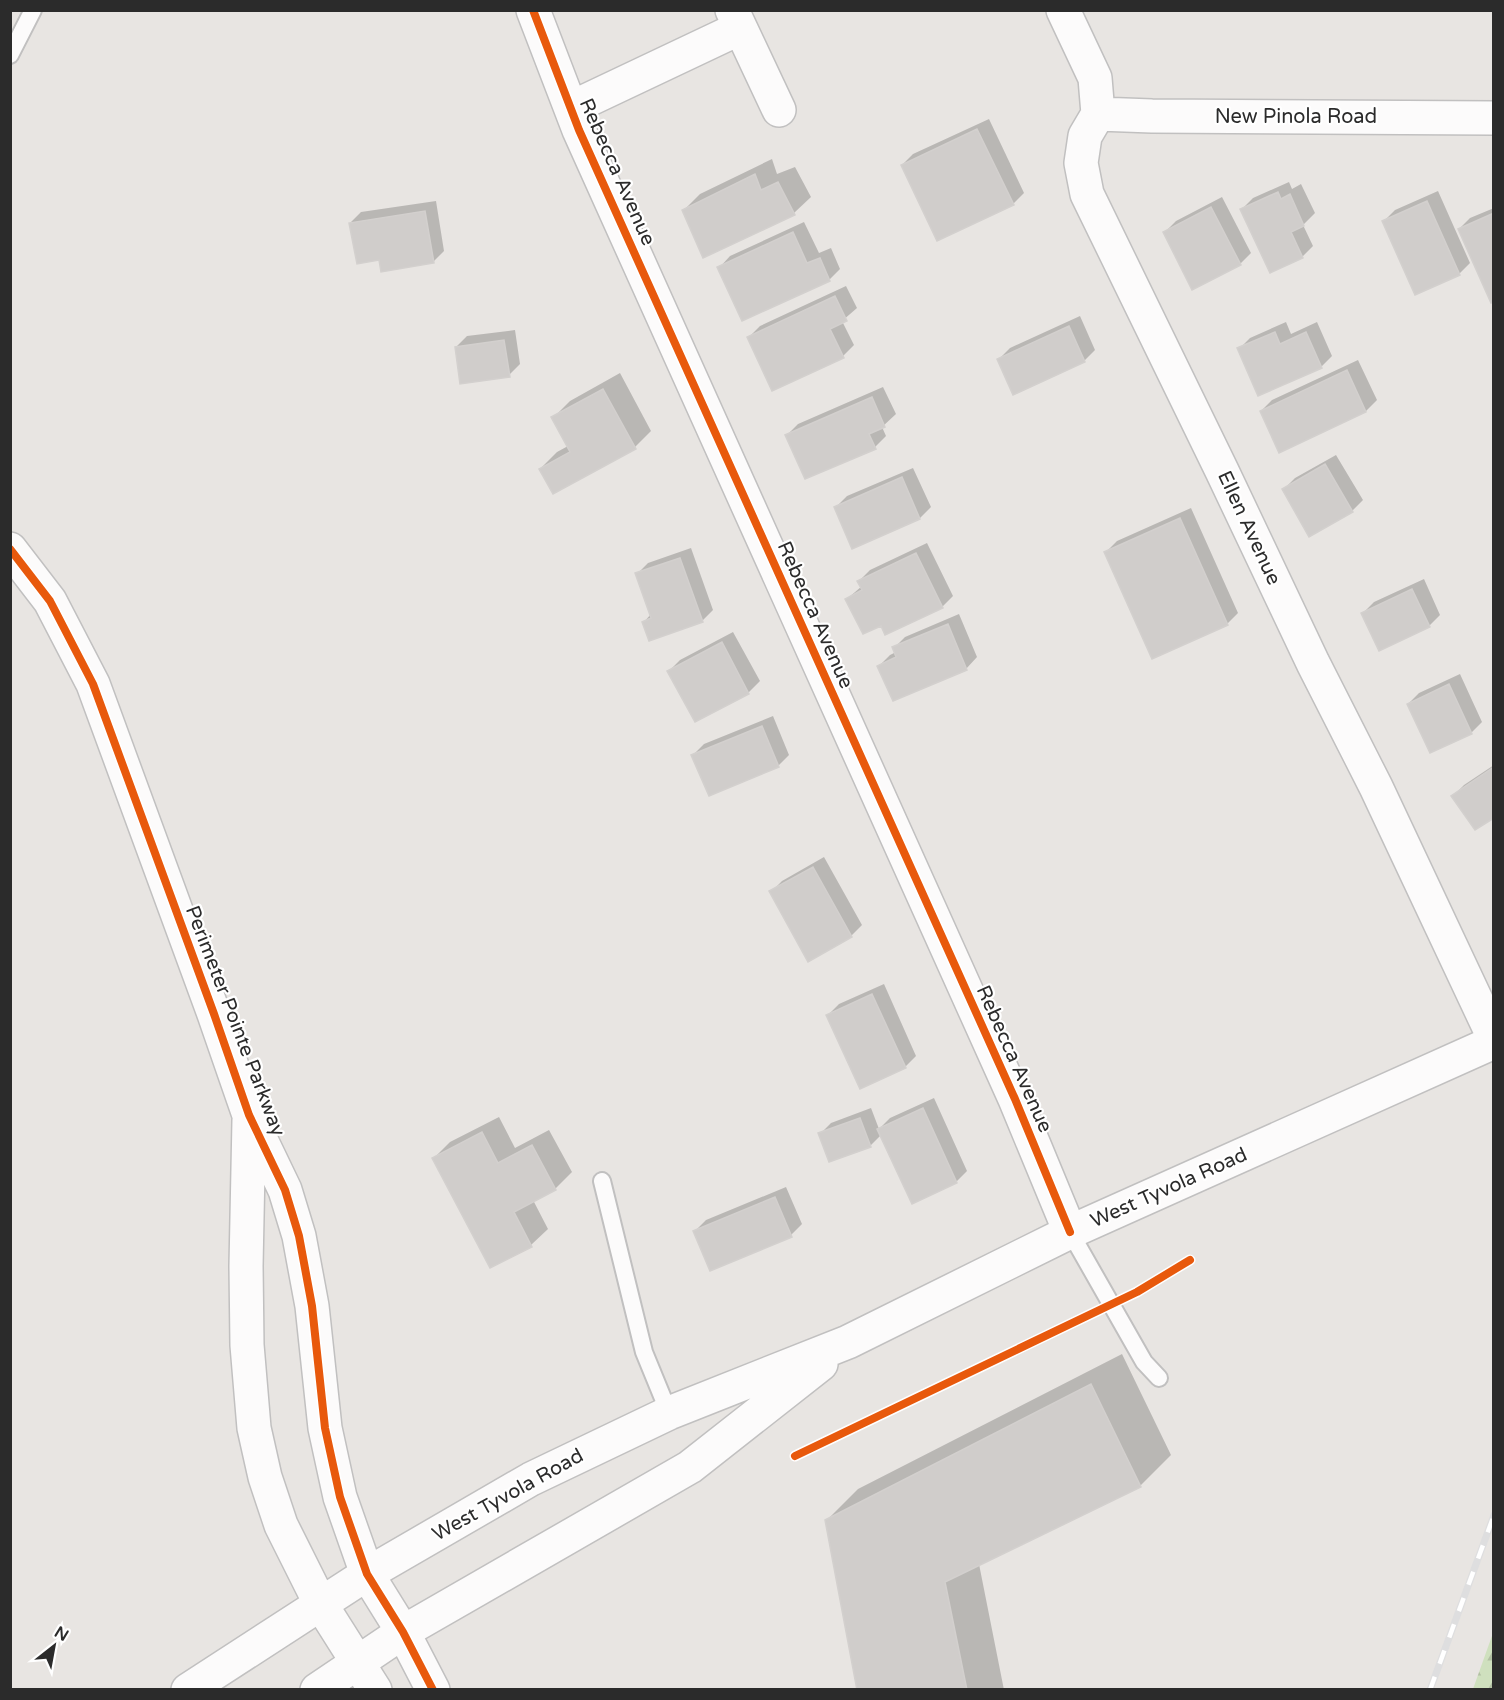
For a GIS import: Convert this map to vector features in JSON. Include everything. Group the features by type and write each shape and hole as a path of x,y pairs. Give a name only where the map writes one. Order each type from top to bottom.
{"street":[{"name":"Rebecca Avenue","path":"533,10 584,141 1015,1099 1070,1232"},
{"path":"1063,10 1095,78 1098,114"},
{"path":"571,108 736,19 779,110"},
{"name":"New Pinola Road","path":"1098,114 1494,118"},
{"name":"Ellen Avenue","path":"1098,114 1085,136 1081,163 1087,194 1313,663 1376,787 1494,1040"},
{"name":"Perimeter Pointe Parkway","path":"10,549 50,601 93,684 249,1115 285,1190 298,1236 312,1306 325,1428 340,1497 366,1574 434,1689"},
{"name":"West Tyvola Road","path":"188,1689 366,1574 531,1479 669,1413 848,1342 1070,1232 1494,1040"},
{"name":"Perimeter Pointe Parkway","path":"249,1115 247,1345 254,1428 265,1476 281,1525 320,1603 375,1689"},
{"name":"West Tyvola Road","path":"317,1689 402,1632 690,1467 848,1342"}],"lane":[{"path":"10,55 33,10"},
{"path":"602,1181 644,1352 669,1413"},
{"path":"1070,1232 1144,1362 1159,1378"}],"green space":[{"path":"1493,1633 1493,1689 1473,1689"}],"building":[{"path":"977,129 1014,205 937,241 901,165"},
{"path":"755,174 761,190 778,182 795,215 703,258 682,210"},
{"path":"1278,192 1281,199 1290,194 1304,226 1291,232 1303,258 1270,273 1240,209"},
{"path":"1427,201 1460,275 1415,295 1382,221"},
{"path":"1211,207 1241,265 1192,290 1163,232"},
{"path":"425,211 434,263 381,272 379,260 357,264 349,223"},
{"path":"1494,213 1494,302 1491,303 1458,229"},
{"path":"793,232 807,263 820,258 830,281 742,321 717,267"},
{"path":"835,296 847,321 830,329 844,358 772,391 747,337"},
{"path":"1069,326 1085,362 1013,395 997,359"},
{"path":"1275,332 1280,344 1306,332 1322,368 1258,396 1237,348"},
{"path":"504,340 510,377 460,384 455,347"},
{"path":"1347,370 1366,412 1279,453 1260,411"},
{"path":"603,389 636,449 553,494 539,469 570,452 551,417"},
{"path":"872,397 885,427 869,434 876,449 805,479 785,435"},
{"path":"1325,464 1353,512 1309,537 1282,489"},
{"path":"902,477 920,519 852,549 834,507"},
{"path":"1180,518 1228,625 1152,659 1104,552"},
{"path":"916,553 943,608 885,635 881,626 863,634 845,599 862,590 857,581"},
{"path":"680,558 703,622 649,641 642,622 651,618 635,573"},
{"path":"1412,589 1430,627 1379,651 1361,613"},
{"path":"948,624 967,670 893,701 877,666 896,657 892,647"},
{"path":"722,642 749,694 695,722 667,671"},
{"path":"1449,684 1472,734 1430,753 1407,704"},
{"path":"762,726 779,767 709,796 691,755"},
{"path":"1494,767 1494,818 1475,830 1451,796"},
{"path":"813,867 852,937 808,962 769,891"},
{"path":"872,994 906,1068 860,1089 826,1015"},
{"path":"923,1108 957,1183 912,1204 877,1129"},
{"path":"860,1118 871,1147 829,1162 818,1133"},
{"path":"482,1132 498,1163 532,1145 556,1190 514,1212 532,1247 490,1268 432,1158"},
{"path":"775,1197 792,1237 710,1271 693,1231"},
{"path":"1091,1384 1141,1487 945,1582 967,1690 857,1690 825,1520"}],"railway":[{"path":"1430,1690 1494,1515"}],"cycle path":[{"path":"533,10 579,130 1015,1099 1070,1232"},
{"path":"10,549 50,601 93,684 249,1115 285,1190 299,1236 312,1306 325,1428 340,1497 367,1574 403,1632 433,1690"},
{"path":"795,1456 1137,1292 1190,1260"}]}
